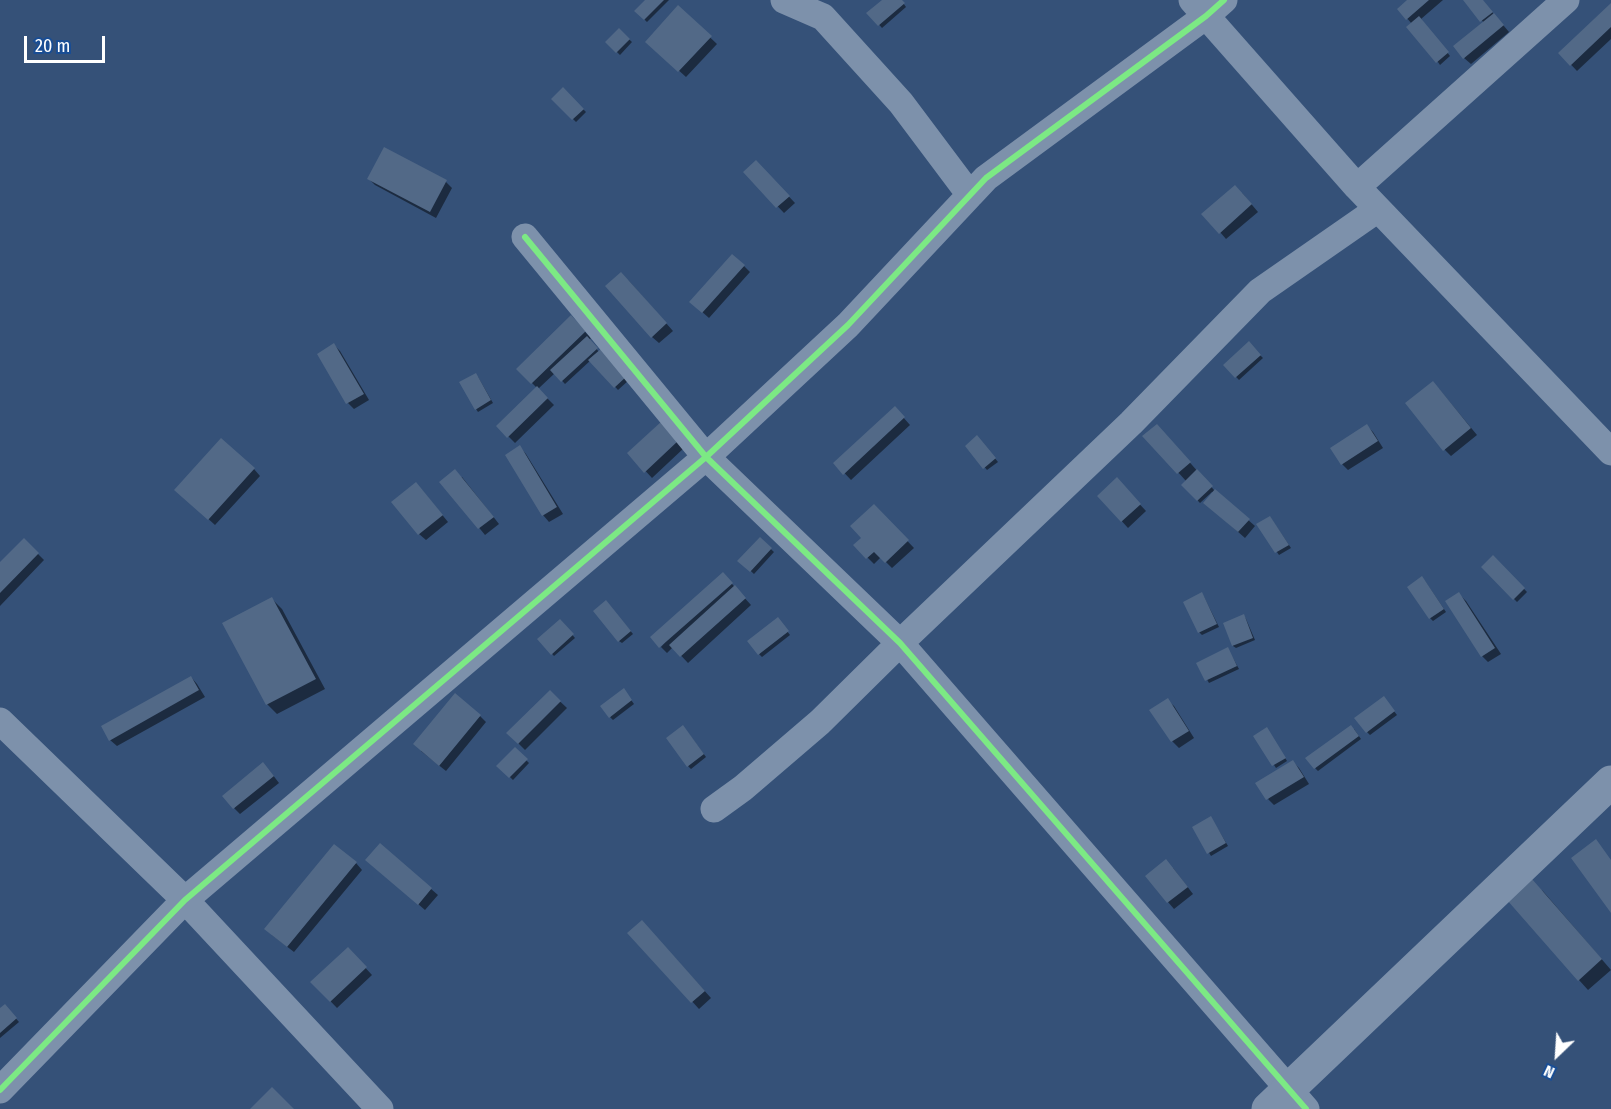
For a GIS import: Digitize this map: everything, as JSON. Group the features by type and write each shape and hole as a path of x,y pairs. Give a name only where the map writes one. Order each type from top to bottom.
{"street":[{"path":"784,0 823,17 901,103 970,195"},
{"path":"1357,188 1566,0"},
{"path":"0,1090 185,900 706,457 848,325 986,178 1208,5 1357,188 1611,452"},
{"path":"714,809 743,788 820,722 1131,423 1260,291 1378,209"},
{"path":"525,237 706,457 900,643 1287,1102 1611,782"},
{"path":"0,721 185,900 380,1109"}],"building":[{"path":"645,0 664,0 644,20 634,11"},
{"path":"882,0 902,0 905,3 878,26 866,13"},
{"path":"1407,0 1429,0 1406,20 1397,9"},
{"path":"1463,0 1483,0 1493,12 1480,22"},
{"path":"1611,3 1611,27 1570,66 1558,53"},
{"path":"678,5 712,36 678,72 645,42"},
{"path":"1494,13 1504,25 1463,59 1453,46"},
{"path":"1419,16 1449,52 1436,63 1406,27"},
{"path":"619,28 630,39 616,53 605,42"},
{"path":"563,87 584,109 572,120 551,99"},
{"path":"384,147 447,180 430,212 367,179"},
{"path":"756,160 790,196 776,208 743,172"},
{"path":"1235,185 1252,204 1219,234 1201,214"},
{"path":"732,254 745,265 702,313 689,302"},
{"path":"621,272 667,323 651,338 605,286"},
{"path":"571,315 586,331 531,384 516,369"},
{"path":"587,336 598,348 561,382 550,370"},
{"path":"1249,341 1261,355 1235,378 1223,365"},
{"path":"334,343 364,394 346,404 317,354"},
{"path":"602,348 627,376 614,388 588,360"},
{"path":"476,373 491,400 475,410 459,382"},
{"path":"1433,381 1471,428 1443,451 1405,403"},
{"path":"537,386 548,398 507,438 496,426"},
{"path":"895,406 905,417 843,475 833,463"},
{"path":"662,421 679,440 644,473 627,453"},
{"path":"1157,424 1191,462 1177,474 1142,436"},
{"path":"1367,424 1378,441 1341,465 1330,448"},
{"path":"977,435 996,458 983,469 965,446"},
{"path":"221,438 255,468 208,520 174,490"},
{"path":"520,445 557,507 542,516 505,455"},
{"path":"455,469 494,517 478,529 439,482"},
{"path":"1197,469 1213,486 1197,501 1181,485"},
{"path":"1117,477 1141,504 1121,522 1097,496"},
{"path":"416,482 443,515 418,535 391,502"},
{"path":"1215,489 1250,519 1238,532 1203,503"},
{"path":"874,504 909,540 885,563 874,552 866,559 853,545 861,538 850,526"},
{"path":"1270,516 1289,545 1275,553 1256,524"},
{"path":"760,537 772,548 750,572 737,561"},
{"path":"24,538 39,553 0,593 0,562"},
{"path":"1493,555 1525,588 1513,600 1481,567"},
{"path":"723,572 733,583 659,648 650,637"},
{"path":"1422,576 1444,609 1429,619 1407,587"},
{"path":"735,585 746,598 680,657 669,645"},
{"path":"1202,592 1217,624 1198,633 1183,602"},
{"path":"1459,592 1495,648 1481,657 1445,601"},
{"path":"272,597 316,679 266,705 222,623"},
{"path":"606,600 631,631 618,642 593,611"},
{"path":"1244,614 1253,638 1232,646 1223,623"},
{"path":"778,617 789,631 758,655 747,641"},
{"path":"560,619 574,634 551,655 537,639"},
{"path":"1228,647 1237,666 1205,681 1196,663"},
{"path":"191,676 199,690 109,741 101,726"},
{"path":"624,688 632,700 609,718 600,706"},
{"path":"550,690 561,701 518,744 506,733"},
{"path":"455,693 481,715 439,766 413,744"},
{"path":"1384,696 1395,711 1366,733 1354,718"},
{"path":"1168,698 1189,731 1171,742 1149,710"},
{"path":"683,725 704,754 687,767 666,738"},
{"path":"1351,725 1359,736 1314,769 1305,758"},
{"path":"1267,727 1286,758 1272,766 1253,736"},
{"path":"515,747 528,759 509,778 496,766"},
{"path":"1293,760 1304,777 1266,800 1255,783"},
{"path":"263,762 274,776 233,809 222,796"},
{"path":"1211,816 1226,843 1207,854 1192,827"},
{"path":"1596,839 1611,860 1611,913 1571,858"},
{"path":"380,843 432,888 418,905 365,860"},
{"path":"334,844 357,862 287,947 264,929"},
{"path":"1166,859 1188,887 1167,903 1145,876"},
{"path":"1532,879 1602,959 1578,981 1507,900"},
{"path":"642,920 705,991 691,1003 627,933"},
{"path":"348,947 367,967 330,1002 310,982"},
{"path":"5,1004 17,1018 0,1033 0,1008"},
{"path":"272,1087 294,1109 250,1109"}],"cycle path":[{"path":"0,1090 185,900 706,457 848,325 986,178 1206,16 1224,0"},
{"path":"525,237 706,457 900,643 1306,1109"}]}
